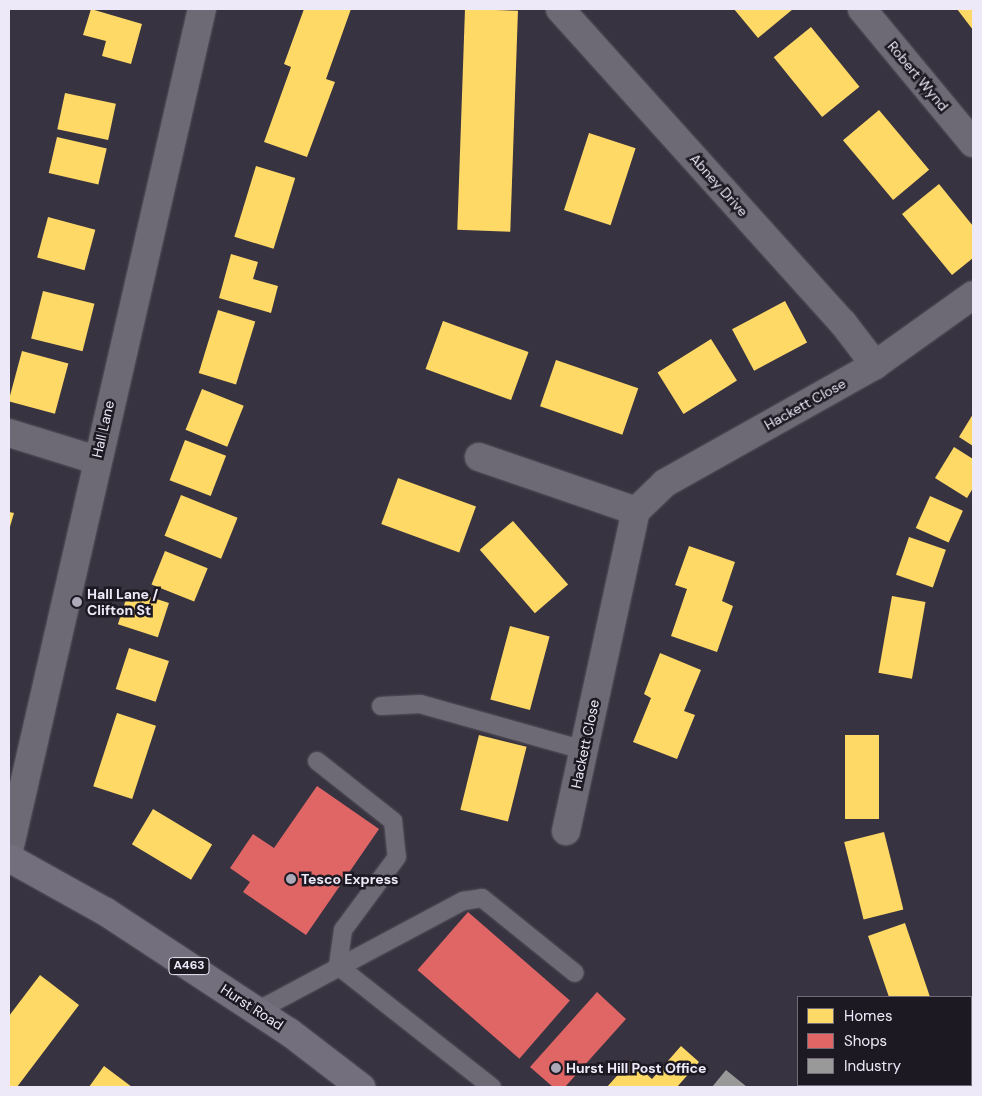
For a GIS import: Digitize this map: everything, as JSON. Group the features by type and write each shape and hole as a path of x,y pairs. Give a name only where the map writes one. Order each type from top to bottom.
{"main road":[{"name":"Hurst Road","path":"9,858 106,912 257,1011 360,1087"}],"street":[{"name":"Hall Lane","path":"9,850 96,460 202,9"},
{"name":"Abney Drive","path":"560,9 843,322 875,365"},
{"name":"Robert Wynd","path":"862,9 973,143"},
{"name":"Hackett Close","path":"566,831 636,511 665,483 875,365 973,295"},
{"path":"9,433 96,460"},
{"path":"479,457 636,511"}],"lane":[{"path":"381,706 420,704 584,750"},
{"path":"317,761 393,821 398,856 343,930 338,966"},
{"path":"257,1011 463,900 482,898 575,973"},
{"path":"338,966 492,1087"}],"building: Homes":[{"path":"91,9 142,24 131,64 102,56 106,41 83,35"},
{"path":"304,9 351,9 326,79 335,82 307,157 264,142 291,67 284,64"},
{"path":"465,9 518,11 510,232 457,230"},
{"path":"734,9 793,9 758,38"},
{"path":"957,9 973,9 973,30"},
{"path":"811,27 859,87 822,117 774,57"},
{"path":"65,93 116,104 108,140 57,129"},
{"path":"879,110 929,170 893,200 843,140"},
{"path":"589,133 636,148 611,225 564,210"},
{"path":"57,137 107,148 98,185 49,173"},
{"path":"256,166 295,178 274,249 234,237"},
{"path":"939,184 973,226 973,258 952,275 902,214"},
{"path":"48,217 95,230 84,270 37,258"},
{"path":"231,254 258,262 253,279 278,286 271,313 219,298"},
{"path":"43,291 94,304 83,351 31,339"},
{"path":"785,301 807,342 754,371 732,329"},
{"path":"218,310 255,321 236,385 199,373"},
{"path":"443,321 529,352 511,400 426,369"},
{"path":"711,339 737,381 684,414 658,372"},
{"path":"22,351 68,363 55,414 9,401"},
{"path":"556,360 638,388 622,435 540,406"},
{"path":"202,389 244,406 227,447 186,430"},
{"path":"973,414 973,446 959,437"},
{"path":"185,440 226,456 211,496 170,480"},
{"path":"954,447 973,459 973,488 967,498 935,478"},
{"path":"398,478 476,506 459,552 381,524"},
{"path":"181,495 238,518 221,559 165,536"},
{"path":"930,496 963,511 949,543 916,528"},
{"path":"9,512 14,513 9,530"},
{"path":"513,521 568,584 535,613 480,550"},
{"path":"909,537 946,550 933,588 896,575"},
{"path":"689,546 735,562 722,601 733,606 717,652 671,636 687,589 675,585"},
{"path":"165,551 208,568 194,602 152,584"},
{"path":"129,590 169,603 158,637 118,624"},
{"path":"892,596 925,602 912,679 878,673"},
{"path":"510,626 550,637 530,710 490,699"},
{"path":"129,648 169,661 156,702 116,689"},
{"path":"660,653 701,670 684,711 695,715 677,759 633,742 651,698 644,694"},
{"path":"117,713 156,726 132,799 93,786"},
{"path":"479,735 527,747 508,822 460,810"},
{"path":"845,735 879,735 879,819 845,819"},
{"path":"153,809 212,845 191,880 132,844"},
{"path":"884,832 903,910 864,920 844,842"},
{"path":"905,923 930,996 889,996 868,936"},
{"path":"40,975 79,1005 17,1087 9,1087 9,1016"},
{"path":"681,1046 699,1062 677,1087 607,1087 631,1060 652,1079"},
{"path":"104,1066 132,1087 89,1087"}],"building: Shops":[{"path":"317,786 379,829 306,935 243,892 250,882 230,868 253,834 274,848"},
{"path":"468,912 570,1001 519,1059 417,970"},
{"path":"597,992 626,1019 565,1087 553,1087 530,1067"}],"building: Industry":[{"path":"726,1070 747,1087 712,1087"},
{"path":"810,1086 841,1086 841,1087"}],"place":[{"name":"Hall Lane / Clifton St","path":"77,602"},
{"name":"Tesco Express","path":"291,879"},
{"name":"Hurst Hill Post Office","path":"556,1068"}]}
